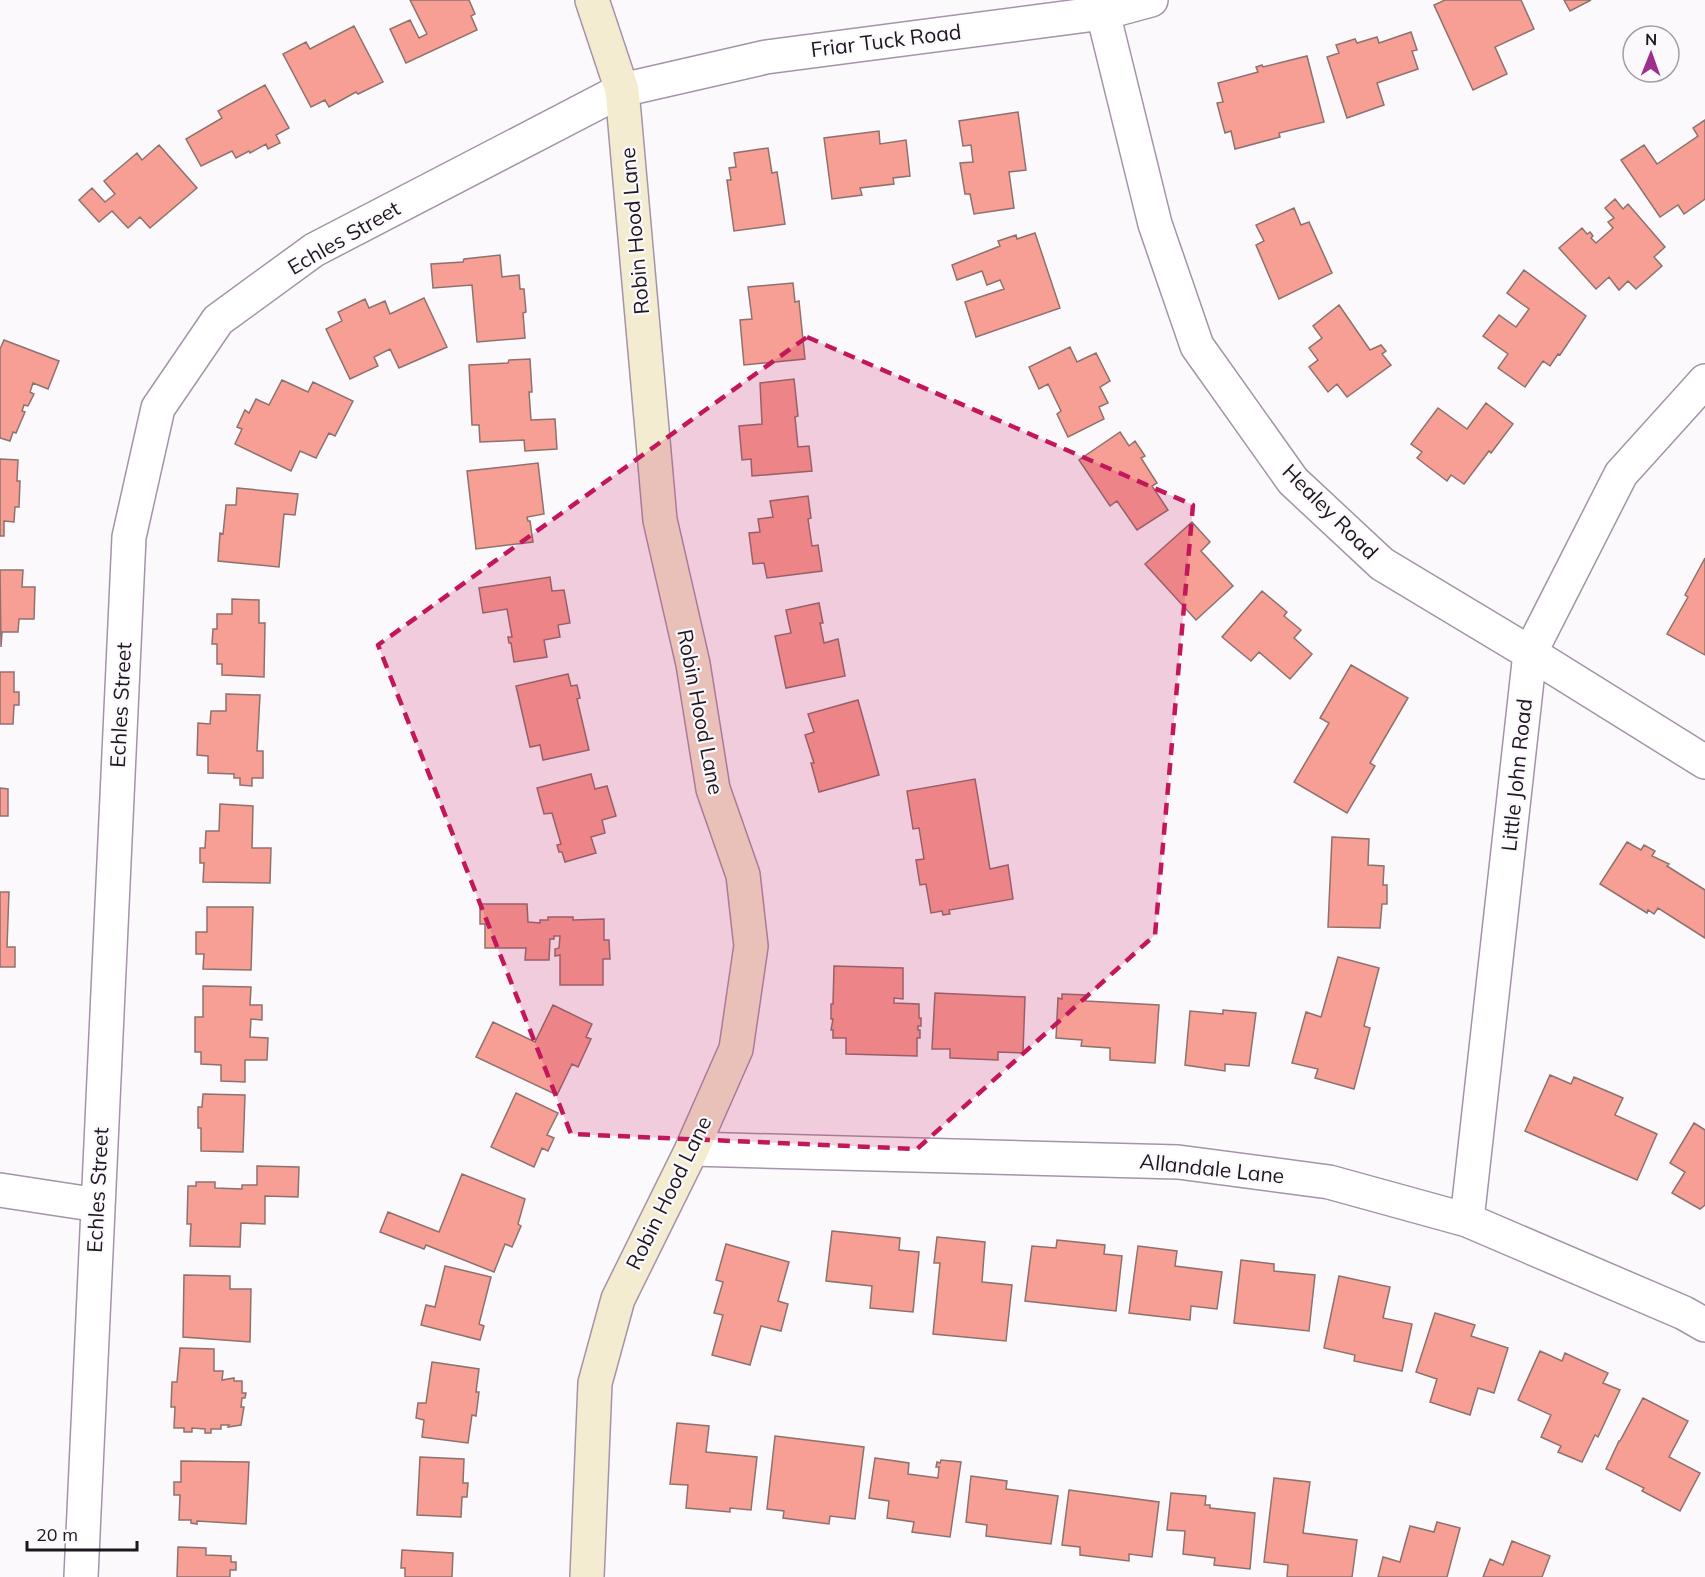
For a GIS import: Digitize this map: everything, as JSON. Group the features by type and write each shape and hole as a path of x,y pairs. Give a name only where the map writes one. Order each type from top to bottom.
{"street":[{"name":"Robin Hood Lane","path":"587,1577 595,1383 618,1299 692,1149 736,1049 751,946 743,875 713,789 693,664 660,520 622,90 592,0"},
{"name":"Friar Tuck Road","path":"622,90 766,57 1103,13 1150,0"},
{"name":"Healey Road","path":"1103,13 1155,224 1197,346 1293,482 1382,564 1705,762"},
{"name":"Echles Street","path":"81,1577 129,537 158,408 218,320 314,250 622,90"},
{"name":"Little John Road","path":"1467,1220 1530,653 1621,474 1705,381"},
{"name":"Allandale Lane","path":"692,1149 1178,1162 1329,1182 1467,1220 1684,1313 1705,1325"},
{"path":"0,1190 98,1205"}],"highlighted area":[{"path":"807,337 1193,505 1155,935 917,1149 571,1134 378,645"}],"building":[{"path":"410,0 469,0 475,14 471,16 477,30 406,63 390,29 410,20 419,38 427,34"},
{"path":"1445,0 1521,0 1534,29 1495,47 1507,74 1473,90 1434,5"},
{"path":"1564,0 1591,0 1570,11"},
{"path":"354,26 383,82 358,94 356,92 329,107 325,100 311,107 283,54 306,42 310,49"},
{"path":"1411,32 1417,50 1412,51 1418,69 1377,83 1384,105 1347,118 1327,57 1339,53 1336,45 1355,39 1357,43 1377,37 1379,43"},
{"path":"1307,56 1324,122 1279,133 1280,137 1235,149 1231,131 1225,133 1217,103 1223,102 1218,83 1258,72 1256,67 1262,65 1263,67"},
{"path":"265,85 289,128 276,135 280,143 268,149 266,144 236,158 232,151 201,166 186,139 222,118 218,111"},
{"path":"1018,112 1026,170 1009,172 1014,208 974,214 970,194 965,194 960,163 973,162 971,145 963,146 959,121"},
{"path":"1705,120 1705,199 1684,214 1678,205 1660,217 1621,160 1644,145 1657,164 1698,136 1693,128"},
{"path":"879,131 880,144 906,140 910,176 893,178 894,184 860,188 862,195 832,199 824,138"},
{"path":"159,145 197,188 150,228 140,217 128,228 112,211 99,222 79,200 92,188 105,202 115,194 104,181 137,153 142,160"},
{"path":"768,148 772,173 777,172 785,224 734,231 727,180 731,180 729,168 736,167 734,153"},
{"path":"1615,199 1623,209 1628,204 1665,247 1654,257 1662,266 1636,289 1628,281 1619,290 1609,277 1596,289 1559,248 1582,228 1587,234 1590,232 1593,236 1591,238 1596,243 1613,228 1608,222 1614,218 1605,208"},
{"path":"1294,208 1301,225 1309,222 1332,273 1279,299 1256,245 1264,241 1256,225"},
{"path":"1035,233 1060,308 976,337 965,302 1004,289 1000,280 987,285 982,271 957,280 952,265 1000,246 998,241 1016,235 1017,239"},
{"path":"500,255 502,277 519,275 520,289 524,289 525,338 477,342 472,285 433,288 431,264 463,262 464,259"},
{"path":"1524,270 1586,316 1560,355 1558,354 1550,366 1543,361 1525,387 1498,368 1508,354 1483,336 1499,315 1516,327 1529,309 1507,293"},
{"path":"793,283 795,302 799,301 805,359 744,365 740,320 752,319 748,287"},
{"path":"424,298 447,347 399,368 390,349 374,357 378,366 350,379 326,329 342,321 338,312 365,299 369,308 385,301 390,314"},
{"path":"1339,305 1370,350 1381,345 1386,351 1382,354 1391,365 1347,397 1337,384 1328,392 1309,367 1318,360 1309,348 1322,338 1313,326"},
{"path":"4,340 59,361 48,389 33,383 30,392 34,394 28,406 24,405 22,411 25,412 10,441 0,438 0,349"},
{"path":"1070,347 1077,362 1096,353 1110,381 1100,387 1108,403 1099,407 1104,419 1068,437 1057,414 1061,411 1048,384 1039,389 1029,367"},
{"path":"530,359 531,420 555,419 557,449 525,451 524,440 480,442 479,425 472,425 469,365 508,363 509,360"},
{"path":"794,379 798,416 795,417 798,447 809,446 812,471 752,476 751,459 742,460 739,426 762,424 760,383"},
{"path":"282,380 308,392 313,382 353,401 335,436 329,433 316,458 300,451 291,471 235,444 242,429 237,427 245,410 249,413 256,399 269,405"},
{"path":"1486,403 1513,424 1464,484 1451,475 1447,481 1417,458 1422,452 1411,444 1438,408 1467,429"},
{"path":"1120,432 1129,446 1135,441 1145,456 1141,458 1157,483 1152,486 1168,510 1137,530 1117,501 1110,506 1079,460"},
{"path":"0,459 18,460 17,481 20,481 19,507 15,507 14,522 4,521 4,536 0,536"},
{"path":"538,463 544,514 527,517 530,521 533,542 476,549 467,471"},
{"path":"237,488 298,494 295,515 284,514 279,567 218,561 220,533 223,534 226,505 236,505"},
{"path":"808,496 811,518 808,519 812,546 818,545 822,571 767,578 764,563 753,564 749,533 760,532 758,519 773,517 770,501"},
{"path":"1192,522 1210,542 1201,551 1233,586 1196,620 1145,564"},
{"path":"1705,558 1705,655 1667,634 1688,597 1685,595"},
{"path":"0,570 23,570 22,587 35,587 34,619 19,619 18,632 2,632 1,647"},
{"path":"550,577 552,591 564,590 570,623 558,625 560,637 544,640 547,657 514,662 508,637 512,637 507,609 483,613 479,588"},
{"path":"1262,591 1287,612 1284,616 1301,630 1294,638 1312,654 1290,679 1259,652 1251,661 1222,637"},
{"path":"232,599 259,600 259,623 265,623 264,677 222,675 222,664 217,664 217,644 212,644 213,629 217,629 217,614 232,614"},
{"path":"819,603 824,643 838,639 845,676 786,688 775,636 791,633 786,610"},
{"path":"1351,665 1408,698 1370,763 1375,766 1347,813 1294,782 1329,723 1320,718"},
{"path":"0,672 14,672 14,692 19,692 19,705 14,705 13,724 0,724"},
{"path":"568,674 571,686 577,685 580,698 577,699 589,750 543,760 540,745 530,747 516,686"},
{"path":"226,694 260,695 257,751 263,751 263,778 252,778 252,786 240,785 240,778 234,778 234,774 208,773 208,756 197,755 198,723 210,724 211,711 226,711"},
{"path":"858,700 879,775 819,792 811,763 814,763 805,735 814,732 808,714"},
{"path":"591,774 595,789 607,786 616,816 602,820 605,833 591,837 596,853 565,862 557,845 561,844 552,813 544,814 537,788"},
{"path":"975,779 990,869 1008,865 1013,899 949,910 950,914 943,915 942,911 931,913 926,884 920,885 916,860 924,859 919,828 913,829 907,791"},
{"path":"0,788 8,789 8,816 0,816"},
{"path":"220,804 253,806 252,848 271,848 270,883 203,882 204,863 200,863 200,848 205,848 206,831 219,831"},
{"path":"1332,837 1369,839 1368,865 1384,866 1383,885 1387,885 1387,904 1382,904 1380,928 1328,927"},
{"path":"1627,842 1641,850 1644,845 1655,851 1652,856 1669,864 1667,866 1705,890 1705,938 1658,908 1654,914 1648,910 1647,913 1600,884"},
{"path":"0,892 9,892 7,947 15,947 15,967 0,967"},
{"path":"480,904 527,904 528,922 540,923 540,920 548,920 548,917 573,917 573,920 604,919 604,940 609,940 610,959 603,959 603,985 560,985 560,955 555,956 555,949 559,948 560,936 550,939 549,960 525,960 526,948 485,948 485,924 480,924"},
{"path":"207,907 253,907 251,970 203,969 204,954 196,954 196,932 207,932"},
{"path":"1338,957 1379,968 1364,1026 1370,1028 1354,1089 1315,1078 1318,1069 1292,1063 1306,1012 1321,1017"},
{"path":"834,966 903,968 903,999 894,998 894,1003 919,1004 921,1026 918,1026 920,1038 917,1038 917,1056 846,1054 846,1038 833,1038 833,1030 831,1030"},
{"path":"203,986 251,987 250,1005 262,1005 262,1020 251,1019 250,1037 268,1038 267,1060 245,1060 245,1082 221,1081 221,1065 201,1064 201,1052 195,1052 195,1017 203,1017"},
{"path":"935,993 1025,997 1023,1053 998,1052 998,1060 950,1058 950,1049 932,1049"},
{"path":"1062,994 1086,995 1086,1001 1159,1005 1155,1063 1110,1060 1110,1048 1081,1046 1082,1040 1056,1038 1058,998 1062,999"},
{"path":"553,1005 592,1024 586,1037 591,1039 578,1067 572,1064 557,1095 476,1057 493,1022 535,1042"},
{"path":"1223,1010 1256,1013 1249,1066 1225,1064 1225,1071 1185,1065 1190,1011 1223,1014"},
{"path":"1550,1075 1571,1084 1574,1077 1623,1098 1615,1115 1657,1134 1637,1180 1525,1131"},
{"path":"516,1093 558,1113 547,1135 554,1138 548,1151 542,1148 534,1167 491,1147"},
{"path":"203,1094 245,1095 243,1152 201,1151 198,1107 202,1107"},
{"path":"1694,1123 1705,1130 1705,1205 1700,1209 1672,1193 1685,1172 1670,1163"},
{"path":"257,1166 299,1167 298,1197 265,1196 265,1224 241,1223 240,1247 190,1246 191,1224 187,1224 188,1186 196,1186 196,1182 215,1182 215,1188 242,1189 242,1185 257,1185"},
{"path":"462,1174 525,1199 518,1224 521,1226 512,1247 505,1244 494,1272 426,1245 424,1249 380,1232 388,1212 439,1232"},
{"path":"832,1231 900,1238 899,1250 919,1252 913,1312 870,1308 872,1286 826,1281"},
{"path":"937,1237 985,1242 982,1282 1012,1285 1006,1341 933,1334 940,1263 934,1263"},
{"path":"1057,1240 1105,1245 1104,1254 1122,1256 1116,1311 1025,1301 1032,1246 1056,1248"},
{"path":"726,1244 789,1262 778,1301 788,1304 781,1331 761,1326 750,1365 712,1355 723,1315 714,1313 723,1282 716,1280"},
{"path":"1138,1246 1177,1251 1175,1266 1222,1272 1217,1309 1191,1306 1190,1320 1129,1313"},
{"path":"1241,1260 1274,1264 1274,1271 1315,1275 1309,1331 1234,1323"},
{"path":"445,1266 491,1277 479,1324 484,1326 480,1340 421,1325 426,1305 435,1307"},
{"path":"184,1275 230,1276 230,1289 251,1289 250,1342 183,1337"},
{"path":"1339,1276 1390,1287 1383,1318 1412,1324 1402,1371 1354,1361 1355,1355 1324,1348"},
{"path":"1435,1313 1475,1325 1471,1336 1508,1348 1494,1393 1478,1388 1470,1415 1430,1402 1437,1379 1416,1372"},
{"path":"180,1348 214,1349 214,1371 223,1371 222,1380 234,1378 234,1381 242,1381 242,1393 246,1393 245,1398 242,1398 241,1407 244,1407 241,1425 228,1427 229,1425 221,1425 221,1429 211,1429 211,1433 205,1433 205,1429 192,1428 192,1432 184,1432 184,1428 174,1428 175,1407 171,1407 172,1382 177,1382"},
{"path":"1540,1351 1562,1361 1565,1353 1608,1373 1603,1383 1620,1390 1598,1437 1595,1435 1582,1462 1558,1452 1561,1446 1541,1437 1551,1415 1518,1400"},
{"path":"432,1362 479,1369 476,1416 472,1415 468,1443 422,1437 424,1420 416,1418 418,1403 426,1403"},
{"path":"1643,1398 1688,1421 1669,1457 1700,1473 1680,1511 1642,1491 1644,1488 1606,1469"},
{"path":"677,1423 709,1426 706,1452 757,1457 751,1510 730,1508 730,1512 686,1508 688,1485 670,1484"},
{"path":"775,1436 864,1447 855,1519 830,1516 829,1524 783,1518 784,1511 767,1509"},
{"path":"420,1457 464,1459 463,1483 468,1483 467,1497 462,1497 461,1517 417,1515"},
{"path":"875,1458 909,1463 908,1474 938,1478 937,1462 940,1463 941,1460 961,1462 950,1537 912,1532 914,1522 887,1518 889,1501 869,1498"},
{"path":"181,1461 249,1462 246,1524 197,1521 197,1524 191,1523 191,1520 179,1520 180,1495 174,1495 174,1482 181,1482"},
{"path":"971,1476 1007,1481 1006,1489 1058,1496 1051,1544 986,1536 987,1525 966,1522"},
{"path":"1274,1478 1310,1482 1303,1533 1357,1540 1352,1577 1287,1577 1288,1565 1264,1562"},
{"path":"1069,1490 1159,1502 1152,1557 1129,1554 1129,1561 1080,1555 1080,1547 1062,1545"},
{"path":"1171,1493 1206,1496 1205,1505 1210,1505 1210,1508 1255,1513 1250,1569 1214,1565 1215,1558 1183,1554 1185,1531 1167,1530"},
{"path":"1437,1522 1460,1528 1447,1577 1378,1577 1383,1557 1400,1562 1410,1526 1434,1532"},
{"path":"1512,1541 1550,1556 1542,1577 1483,1577 1490,1559 1503,1565"},
{"path":"178,1547 206,1548 206,1555 231,1556 231,1562 236,1562 236,1570 230,1570 230,1577 177,1577"},
{"path":"402,1550 453,1553 452,1577 405,1577 405,1568 401,1568"}]}
